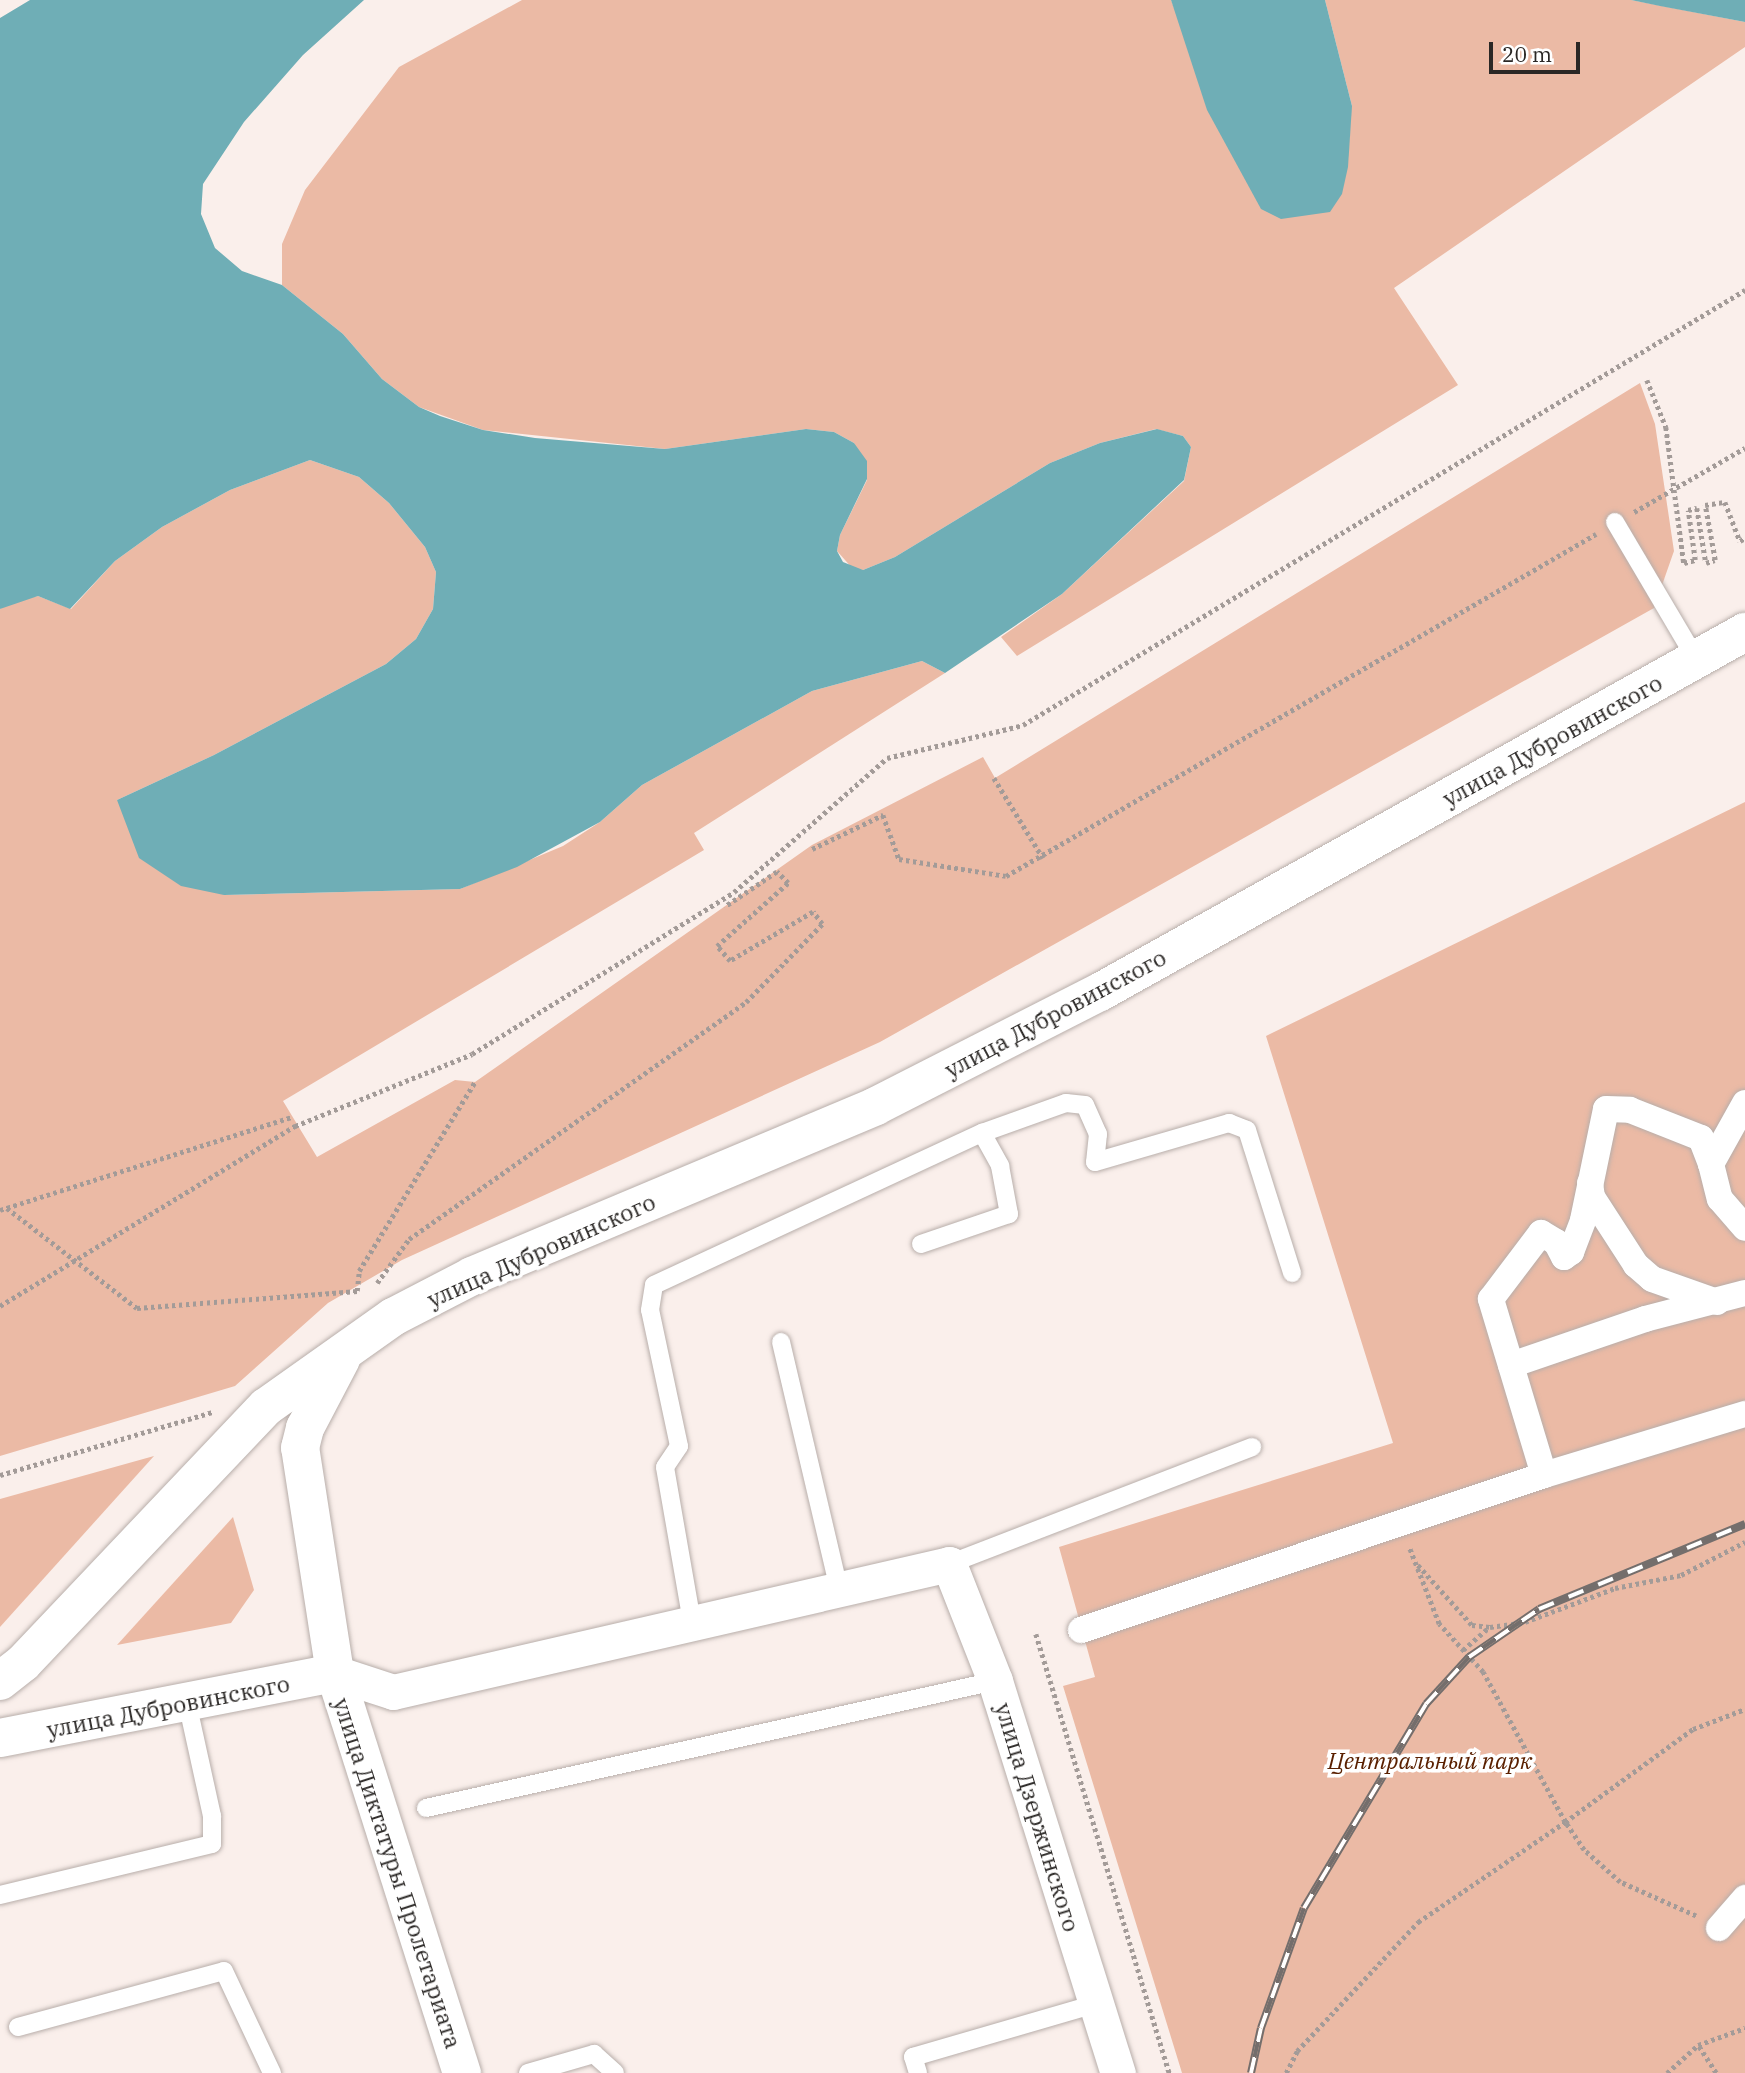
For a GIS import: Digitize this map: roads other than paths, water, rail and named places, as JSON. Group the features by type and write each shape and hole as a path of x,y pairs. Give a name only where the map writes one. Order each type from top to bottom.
{"main road":[{"name":"улица Дубровинского","path":"0,1681 23,1663 266,1407 393,1317 472,1276 876,1106 1100,992 1745,632"},
{"name":"улица Дубровинского","path":"0,1738 335,1673 300,1448 305,1428 345,1351"},
{"name":"улица Диктатуры Пролетариата","path":"335,1673 462,2073"}],"street":[{"path":"1711,1164 1745,1103"},
{"path":"1544,1475 1492,1299 1541,1233 1556,1242 1563,1257 1571,1252 1606,1109 1630,1110 1701,1139 1711,1164 1745,1228"},
{"path":"1590,1183 1592,1197 1619,1245 1652,1279 1719,1302"},
{"path":"1511,1365 1645,1319 1719,1302 1745,1293"},
{"path":"1081,1630 1544,1475 1745,1414"},
{"name":"улица Дубровинского","path":"335,1673 393,1692 948,1563"},
{"name":"улица Дзержинского","path":"948,1563 995,1681 1118,2073"},
{"path":"1718,1928 1745,1898"}],"lane":[{"path":"1615,522 1696,659"},
{"path":"692,1622 665,1467 679,1446 650,1310 654,1285 982,1133 1066,1103 1085,1105 1098,1134 1095,1162 1229,1123 1247,1130 1292,1273"},
{"path":"921,1244 1009,1214 1000,1166 982,1133"},
{"path":"781,1342 839,1589"},
{"path":"948,1563 1252,1447"},
{"path":"426,1808 995,1681"},
{"path":"0,1895 212,1844 212,1816 187,1702"},
{"path":"18,2027 223,1971 271,2073"},
{"path":"918,2073 913,2057 1096,2004"},
{"path":"528,2073 594,2054 613,2066 615,2073"}],"water":[{"path":"30,0 364,0 303,55 244,122 203,184 201,214 215,248 242,271 282,285 343,334 382,379 419,407 440,416 483,430 535,438 665,449 806,429 834,432 854,443 867,461 867,479 840,535 837,551 843,562 863,570 895,557 1050,463 1100,443 1157,429 1183,436 1191,447 1184,480 1062,594 945,673 922,661 812,691 642,785 600,822 517,867 460,889 224,895 181,886 139,858 117,800 214,755 386,664 416,639 433,609 436,572 425,547 389,503 359,477 310,460 230,490 162,527 115,561 70,609 38,596 0,609 0,18"},
{"path":"1171,0 1325,0 1352,106 1348,167 1342,194 1330,212 1281,219 1261,209 1207,110"},
{"path":"1631,0 1745,0 1745,22 1660,6"}],"railway":[{"path":"1251,2073 1261,2028 1304,1908 1426,1704 1469,1657 1539,1609 1745,1524"}],"park label":[{"name":"Центральный парк","path":"1430,1760"}]}
